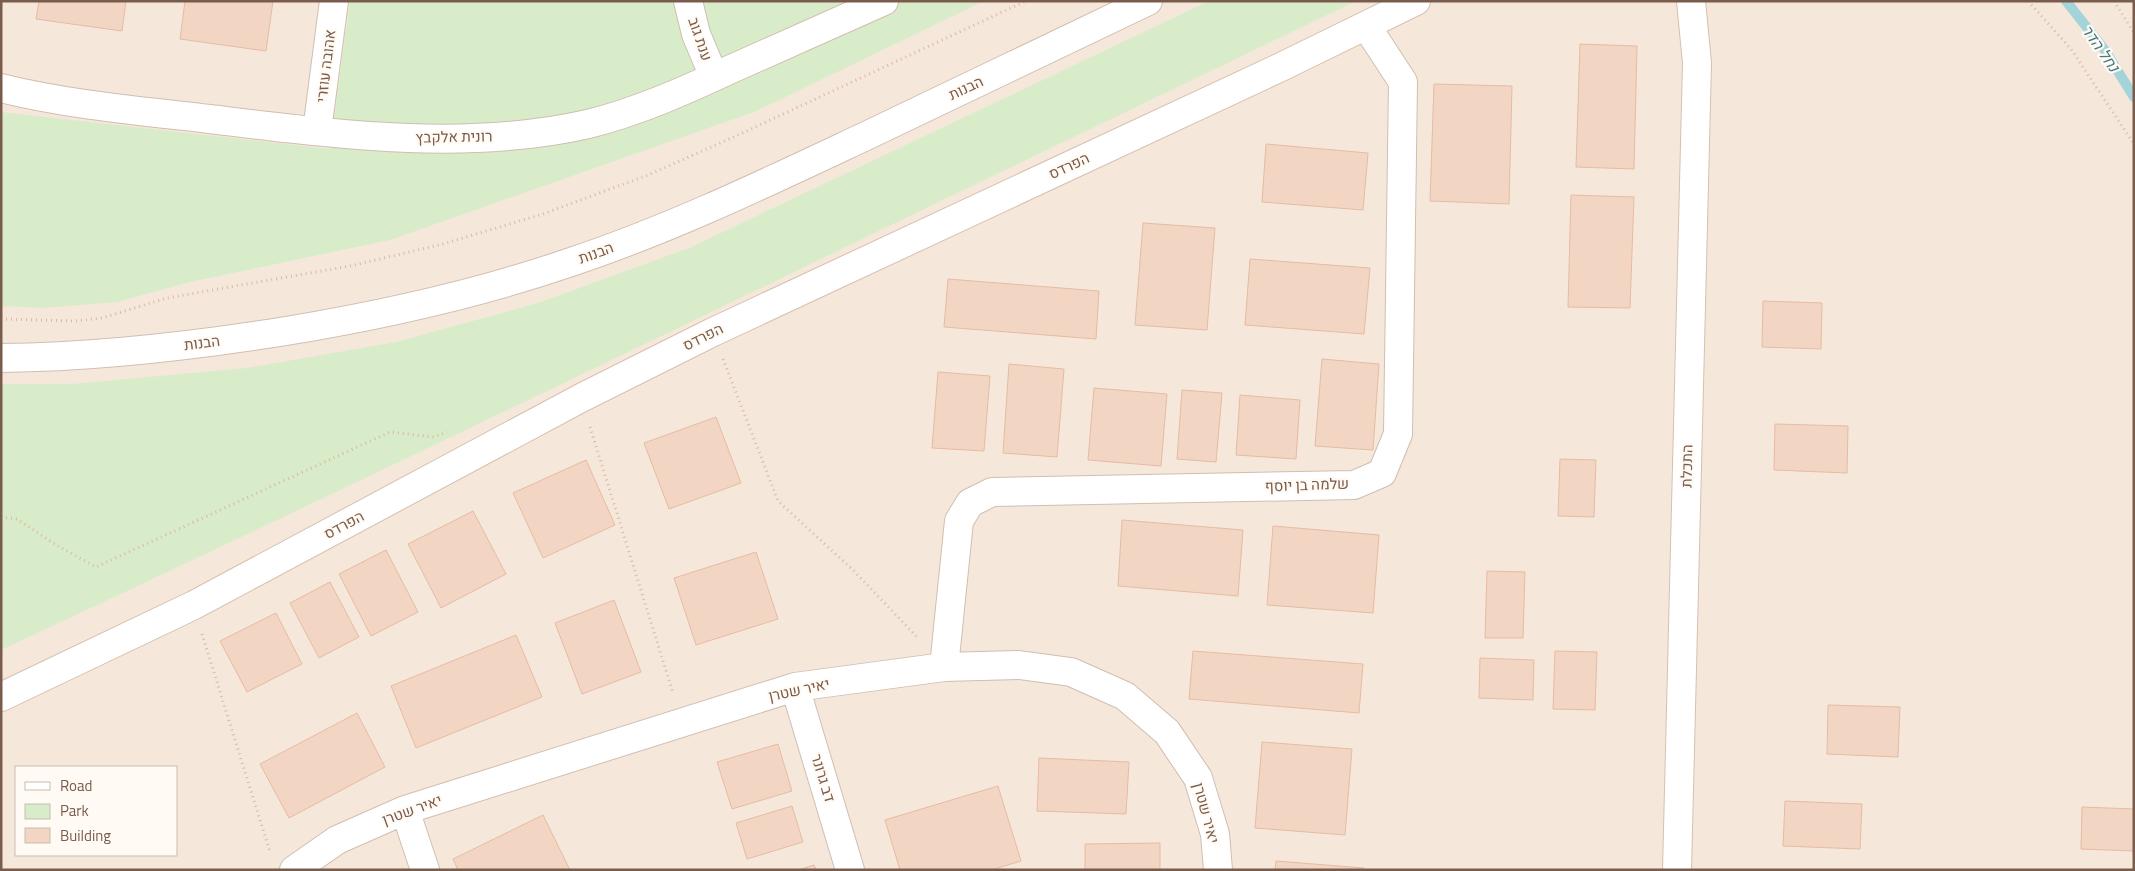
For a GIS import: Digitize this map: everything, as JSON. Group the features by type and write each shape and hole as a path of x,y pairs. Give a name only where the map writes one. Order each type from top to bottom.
{"street":[{"name":"אהובה עוזרי","path":"317,131 334,1"},
{"name":"ענת גוב","path":"688,1 696,34 714,77"},
{"name":"רונית אלקבץ","path":"1,88 90,105 317,131 406,138 474,138 529,134 589,124 639,108 714,77 884,1"},
{"name":"הבנות","path":"1,358 121,352 230,340 344,321 454,297 570,263 662,228 741,194 1148,1"},
{"name":"הפרדס","path":"1,698 194,605 581,398 713,332 1367,27 1416,1"},
{"name":"התכלת","path":"1677,870 1696,63 1691,1"},
{"name":"התכלת","path":"1696,63 1710,1"},
{"name":"שלמה בן יוסף","path":"944,667 959,521 970,503 992,492 1354,485 1382,473 1398,434 1403,82 1367,27"},
{"name":"יאיר שטרן","path":"283,865 405,810 795,687 944,667 1019,665 1071,672 1125,696 1167,732 1198,778 1215,834 1218,870"},
{"name":"דב גרונר","path":"795,687 850,870"},
{"path":"405,810 425,870"}],"path":[{"path":"1,319 74,321 102,318 167,298 368,262 443,244 543,214 648,175 1026,1"},
{"path":"2028,1 2071,49 2134,144"},
{"path":"2114,1 2134,33"},
{"path":"713,332 778,501 853,570 944,667"},
{"path":"581,398 682,723"},
{"path":"194,605 283,865"}],"shaded area":[{"path":"1,1 2134,1 2134,870 1,870"}],"green space":[{"path":"350,1 984,1 754,112 390,240 190,282 117,302 44,308 1,306 1,112 330,149"},
{"path":"1209,1 1356,1 510,409 1,650 1,384 72,384 247,368 396,342 538,303 689,248"}],"building":[{"path":"39,1 126,1 122,31 36,19"},
{"path":"185,1 273,1 266,51 180,39"},
{"path":"1580,44 1637,46 1634,169 1576,167"},
{"path":"1434,84 1512,86 1509,204 1430,201"},
{"path":"1266,144 1368,153 1363,210 1262,202"},
{"path":"1571,195 1634,197 1630,308 1568,307"},
{"path":"1143,223 1215,228 1207,330 1135,325"},
{"path":"1250,259 1370,268 1364,334 1245,325"},
{"path":"948,279 1099,291 1096,339 944,327"},
{"path":"1763,301 1822,303 1821,349 1762,347"},
{"path":"1322,359 1379,364 1373,450 1315,446"},
{"path":"1009,364 1064,369 1057,457 1003,453"},
{"path":"938,372 990,376 984,451 932,448"},
{"path":"1094,388 1167,394 1161,466 1088,460"},
{"path":"1182,390 1222,393 1216,462 1177,459"},
{"path":"1240,395 1300,400 1296,459 1236,455"},
{"path":"716,417 741,483 669,509 644,443"},
{"path":"1775,424 1848,426 1847,473 1774,470"},
{"path":"1560,459 1596,460 1594,517 1558,516"},
{"path":"586,460 615,525 543,558 513,493"},
{"path":"473,511 506,574 441,608 408,544"},
{"path":"1122,520 1243,530 1238,596 1118,586"},
{"path":"1273,526 1379,535 1373,613 1267,605"},
{"path":"386,550 418,612 371,636 339,574"},
{"path":"756,552 778,619 696,645 674,578"},
{"path":"1487,571 1525,572 1523,638 1485,638"},
{"path":"330,582 359,637 319,658 290,603"},
{"path":"614,600 641,672 582,694 555,623"},
{"path":"276,613 302,664 247,692 220,641"},
{"path":"516,635 542,697 416,748 391,686"},
{"path":"1193,651 1363,664 1359,713 1189,699"},
{"path":"1555,651 1597,652 1595,710 1553,709"},
{"path":"1480,658 1534,660 1533,700 1479,698"},
{"path":"1828,705 1900,707 1898,757 1827,754"},
{"path":"357,713 385,767 289,818 260,764"},
{"path":"1262,742 1352,749 1345,835 1255,828"},
{"path":"778,744 792,791 732,809 717,762"},
{"path":"1039,758 1129,762 1126,814 1037,811"},
{"path":"998,786 1021,861 991,870 900,870 885,820"},
{"path":"1785,801 1862,804 1860,849 1783,846"},
{"path":"792,806 803,842 747,859 736,823"},
{"path":"2082,807 2134,809 2134,851 2081,849"},
{"path":"543,815 570,870 458,870 453,859"},
{"path":"1160,843 1160,870 1085,870 1085,844"},
{"path":"1276,861 1364,868 1364,870 1275,870"},
{"path":"814,865 816,870 798,870"}],"waterway":[{"name":"נחל הדר","path":"2066,1 2104,49 2134,97"}]}
